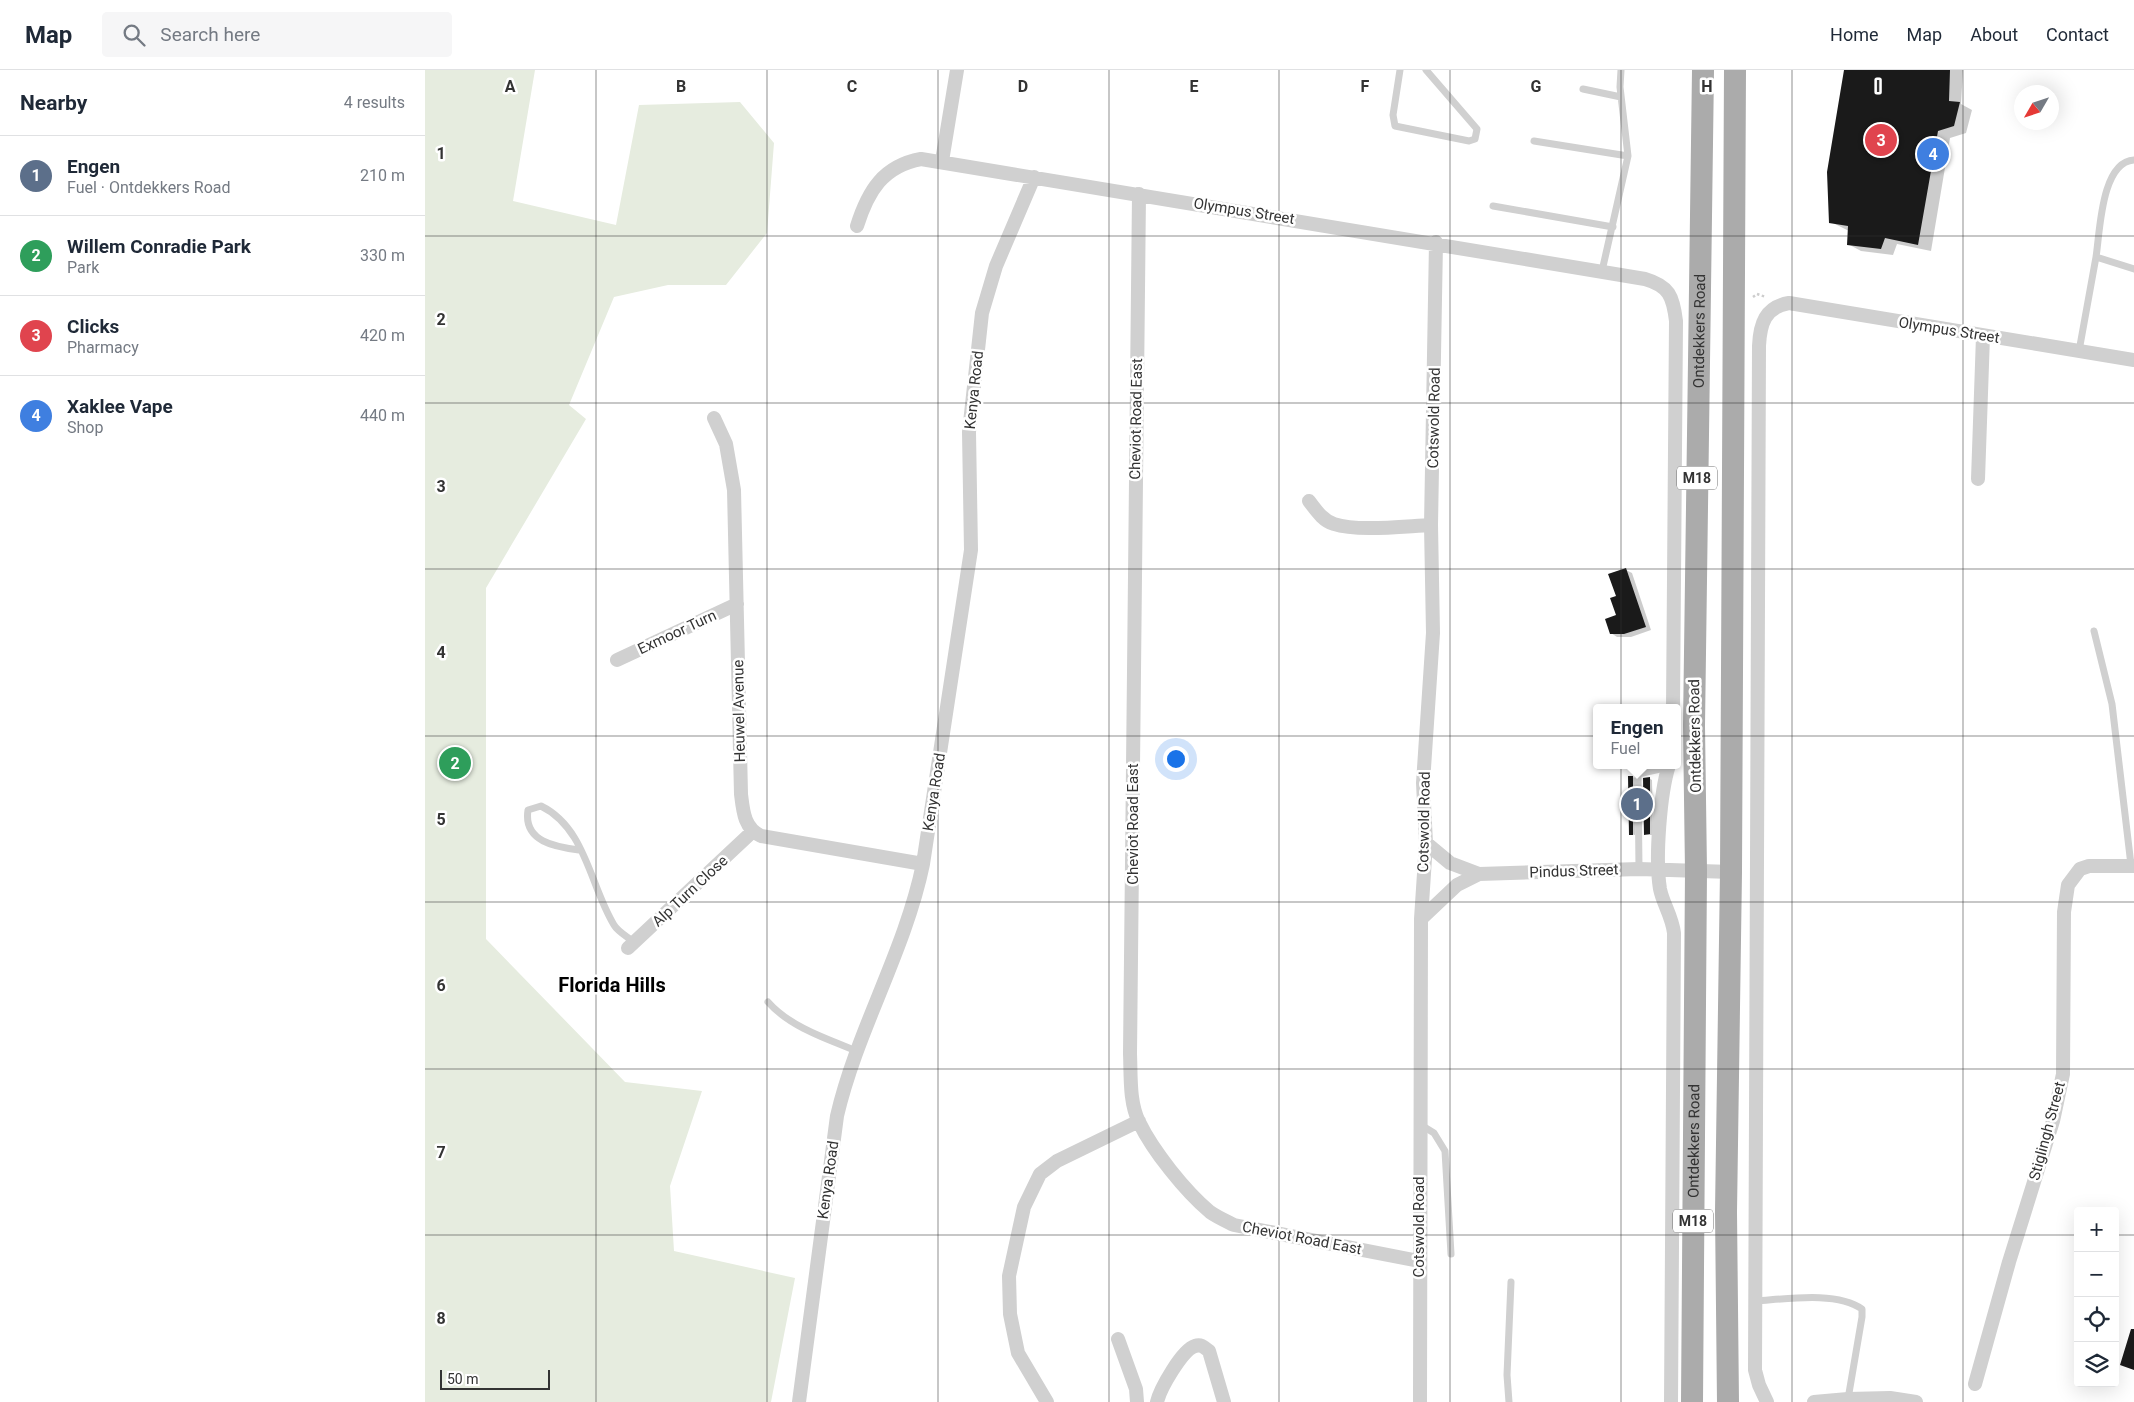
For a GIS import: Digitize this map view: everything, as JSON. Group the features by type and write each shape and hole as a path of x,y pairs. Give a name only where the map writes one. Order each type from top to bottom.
{"main road":[{"name":"Ontdekkers Road","path":"1692,1402 1696,870 1694,726 1703,70"},
{"name":"M18","path":"1728,1402 1725,1212 1731,872 1735,70"}],"street":[{"path":"942,161 957,70"},
{"name":"Olympus Street","path":"857,226 865,202 875,185 891,170 903,164 921,159 1437,242 1645,279 1663,286"},
{"name":"Kenya Road","path":"799,1402 837,1116 857,1051 912,908 923,864 971,550 969,432 981,313 993,275 1034,177"},
{"name":"Cheviot Road East","path":"1139,194 1131,1054 1132,1094 1139,1121 1169,1167 1188,1191 1211,1213 1233,1224 1419,1261"},
{"name":"Cotswold Road","path":"1420,1402 1421,919 1426,843 1423,783 1433,633 1431,526 1437,242"},
{"name":"Ontdekkers Road","path":"1663,286 1673,301 1676,321 1673,704"},
{"name":"Olympus Street","path":"1757,1301 1759,346 1761,325 1773,308 1789,303 2134,360"},
{"path":"1978,479 1983,336"},
{"name":"Heuwel Avenue","path":"714,418 727,444 732,468 741,794 743,810 752,832"},
{"path":"1309,501 1323,518 1334,524 1351,527 1431,526"},
{"name":"Exmoor Turn","path":"617,660 737,604"},
{"name":"Ontdekkers Road","path":"1669,769 1663,803 1659,869 1660,888 1672,918 1674,933 1671,1402"},
{"path":"752,832 761,836 923,864"},
{"name":"Alp Turn Close","path":"631,945 752,832"},
{"name":"Pindus Street","path":"1426,843 1450,863 1479,874 1639,869 1731,872"},
{"name":"Stiglingh Street","path":"1975,1384 2009,1262 2053,1121 2063,1074 2064,912 2067,891 2073,876 2080,869 2089,866 2133,866"},
{"path":"1421,919 1457,884 1479,874"},
{"path":"1047,1402 1018,1353 1010,1314 1009,1276 1024,1207 1040,1174 1057,1161 1139,1121"},
{"path":"1757,1301 1755,1370 1759,1386 1770,1401"},
{"path":"1118,1339 1136,1389 1137,1402"},
{"path":"1157,1402 1183,1354 1196,1345 1202,1345 1209,1351 1223,1402"},
{"path":"1814,1402 1890,1398 1916,1402"}],"lane":[{"path":"1400,70 1393,115 1395,126 1469,141 1475,139 1477,129 1426,70"},
{"path":"1602,271 1628,156 1621,96 1621,70"},
{"path":"1583,89 1621,96"},
{"path":"1534,141 1628,156"},
{"path":"2079,351 2105,198 2112,174 2120,165 2134,160"},
{"path":"1493,206 1613,227"},
{"path":"2095,257 2115,265 2134,269"},
{"path":"2094,631 2111,704 2133,866"},
{"path":"1639,869 1638,774 1657,769"},
{"path":"579,850 558,847 535,836 528,825 528,810 541,806 551,811 573,833 614,927 631,945"},
{"path":"768,1002 774,1009 821,1037 857,1051"},
{"path":"1420,1124 1434,1133 1445,1151 1451,1254"},
{"path":"1509,1402 1507,1376 1511,1282"},
{"path":"1757,1301 1814,1298 1837,1300 1861,1309 1863,1316 1846,1401"}],"shaded area":[{"path":"425,70 535,70 513,201 616,225 639,105 740,102 774,143 767,233 726,285 668,285 614,297 569,405 586,419 486,588 486,939 625,1082 702,1091 670,1186 674,1251 795,1278 771,1402 425,1402"}],"building":[{"path":"1844,70 1950,70 1949,101 1960,102 1954,126 1938,131 1918,245 1885,238 1881,249 1847,245 1848,226 1829,223 1827,172"},
{"path":"1626,568 1646,627 1624,634 1610,634 1605,619 1616,615 1610,598 1616,596 1608,574"},
{"path":"1628,776 1633,776 1633,835 1629,835"},
{"path":"1650,777 1650,834 1644,835 1643,778"},
{"path":"2131,1329 2134,1329 2134,1370 2120,1365"}],"place":[{"name":"Clicks","path":"1881,140"},
{"name":"Xaklee Vape","path":"1933,154"},
{"name":"Willem Conradie Park","path":"455,763"},
{"name":"Engen","path":"1637,804"}],"district":[{"name":"Florida Hills","path":"612,985"}]}
